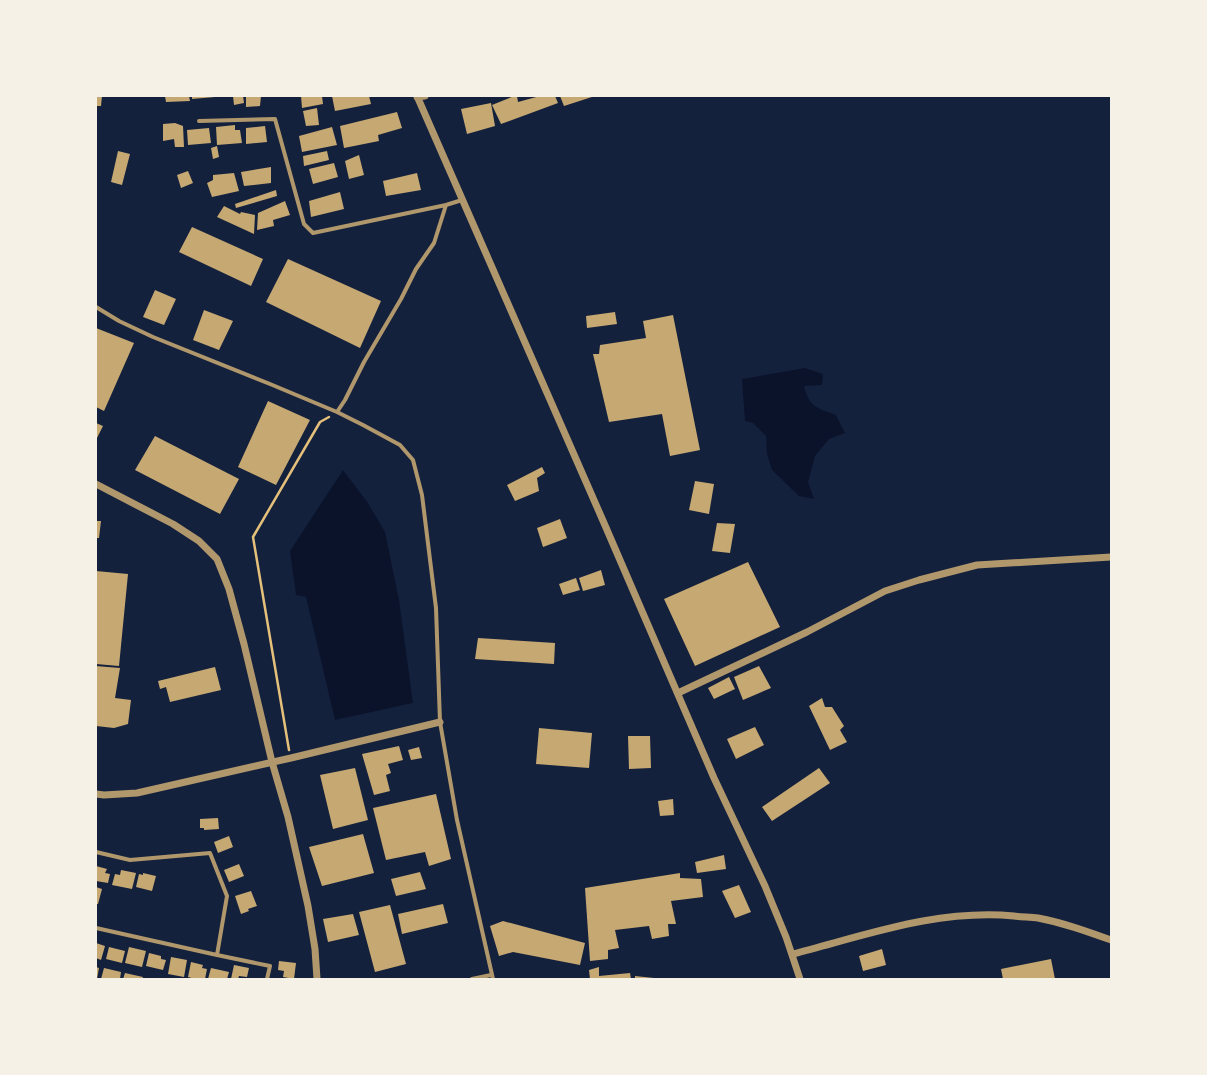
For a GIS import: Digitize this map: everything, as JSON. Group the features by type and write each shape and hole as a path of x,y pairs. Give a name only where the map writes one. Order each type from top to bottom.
{"street":[{"path":"425,96 417,97 714,778 765,886 793,954 800,979"},
{"path":"199,121 275,118 304,224 313,233 446,205 462,200"},
{"path":"337,412 416,270 434,243 446,205"},
{"path":"96,307 119,321 153,337 337,412 386,436 400,445 413,460 422,495 436,608 440,722 457,820 492,977 472,979"},
{"path":"96,484 173,524 199,541 217,559 231,596 248,657 272,762 288,818 308,906 315,949 317,979"},
{"path":"678,693 807,632 885,591 919,580 977,565 1111,557"},
{"path":"96,794 137,793 440,722"},
{"path":"96,852 130,860 210,853 227,896 217,955"},
{"path":"793,954 879,930 947,916 993,914 1037,918 1078,928 1111,940"},
{"path":"96,928 270,966 267,979"}],"path":[{"path":"291,758 253,537 320,422 337,412"}],"water":[{"path":"805,368 823,374 822,385 804,386 811,403 836,415 845,433 829,439 815,456 808,482 814,499 799,496 772,470 767,454 766,436 753,423 745,421 742,379"},
{"path":"343,470 368,503 385,532 399,600 413,703 335,720 306,597 296,595 290,551"}],"building":[{"path":"96,96 102,96 101,106 96,106"},
{"path":"165,96 189,96 190,101 166,102"},
{"path":"192,96 215,96 215,97 192,99"},
{"path":"233,96 243,96 244,103 234,105"},
{"path":"246,96 261,96 260,106 246,107"},
{"path":"301,96 322,96 323,104 302,108"},
{"path":"332,96 369,96 371,104 335,111"},
{"path":"517,96 518,102 540,96 555,96 558,103 501,124 492,105"},
{"path":"560,96 595,96 564,106"},
{"path":"491,103 495,126 467,134 461,109"},
{"path":"317,108 319,125 306,126 303,111"},
{"path":"397,112 402,128 378,135 379,141 344,148 340,126"},
{"path":"175,123 183,126 184,147 175,147 174,139 163,141 163,124"},
{"path":"235,125 235,130 240,130 242,143 217,145 216,127"},
{"path":"265,126 267,142 246,144 246,128"},
{"path":"332,127 337,145 302,152 299,136"},
{"path":"209,128 211,143 188,145 187,130"},
{"path":"217,146 219,157 213,159 211,148"},
{"path":"118,151 130,154 122,185 111,182"},
{"path":"327,151 329,160 304,166 303,156"},
{"path":"359,155 364,175 349,179 345,161"},
{"path":"334,163 338,177 313,184 309,169"},
{"path":"271,167 271,183 244,186 241,172"},
{"path":"188,171 193,183 181,188 177,175"},
{"path":"234,173 239,191 212,197 207,183 213,180 213,175"},
{"path":"417,173 421,190 386,196 383,181"},
{"path":"276,190 277,196 236,208 235,204"},
{"path":"340,192 344,209 311,217 309,201"},
{"path":"285,201 290,215 273,220 274,226 257,230 258,213"},
{"path":"224,206 240,214 241,212 255,215 254,234 217,217"},
{"path":"192,227 263,259 251,286 179,252"},
{"path":"288,259 381,301 360,348 266,302"},
{"path":"155,290 176,299 164,325 143,317"},
{"path":"204,310 233,321 219,350 193,340"},
{"path":"615,312 617,324 587,328 586,316"},
{"path":"673,315 700,450 670,456 662,414 609,422 593,354 599,354 600,345 646,338 643,321"},
{"path":"96,328 134,343 104,411 96,407"},
{"path":"268,401 310,420 276,485 238,467"},
{"path":"96,423 103,426 96,440"},
{"path":"155,436 239,479 220,514 135,470"},
{"path":"542,467 545,473 537,478 539,491 515,501 507,485"},
{"path":"695,481 714,484 709,514 689,510"},
{"path":"560,519 567,538 543,547 537,528"},
{"path":"96,521 101,521 99,538 96,538"},
{"path":"717,523 735,524 730,553 712,551"},
{"path":"748,562 780,627 695,666 664,599"},
{"path":"601,570 605,585 583,591 579,578"},
{"path":"96,571 128,574 119,666 96,664"},
{"path":"576,578 580,590 563,595 559,584"},
{"path":"478,638 555,643 554,664 475,659"},
{"path":"96,666 120,668 115,698 131,700 128,724 114,728 96,726"},
{"path":"759,666 771,688 743,700 734,677"},
{"path":"215,667 221,690 170,702 166,687 160,689 158,681"},
{"path":"729,677 735,689 714,699 708,688"},
{"path":"822,698 825,707 832,707 844,726 840,730 847,742 830,750 809,706"},
{"path":"755,727 764,745 736,759 727,739"},
{"path":"539,728 592,733 589,768 536,764"},
{"path":"628,736 650,736 651,768 629,769"},
{"path":"399,746 403,760 388,764 391,773 386,775 390,791 374,795 362,754"},
{"path":"419,747 422,758 411,760 408,750"},
{"path":"355,768 368,820 333,829 320,775"},
{"path":"819,768 830,783 772,821 762,807"},
{"path":"436,794 451,859 429,866 425,852 386,860 373,808"},
{"path":"673,799 674,815 660,816 658,801"},
{"path":"218,818 219,829 204,830 204,828 200,828 200,819"},
{"path":"363,834 374,873 322,886 309,847"},
{"path":"229,836 233,847 218,853 214,842"},
{"path":"724,855 726,869 697,873 695,862"},
{"path":"239,864 244,876 229,882 224,870"},
{"path":"96,866 107,869 105,873 110,874 108,883 96,881"},
{"path":"121,870 136,873 132,889 112,885 115,874 120,875"},
{"path":"420,872 426,889 396,896 391,879"},
{"path":"143,873 156,876 152,891 136,887 139,874 143,875"},
{"path":"680,873 680,878 701,879 703,897 671,901 676,924 668,924 669,936 652,939 649,926 615,930 619,948 608,950 608,959 590,961 585,888"},
{"path":"739,885 751,912 735,918 722,891"},
{"path":"96,887 102,889 98,904 96,904"},
{"path":"251,891 257,906 248,909 249,911 241,914 235,896"},
{"path":"443,904 448,923 402,934 398,914"},
{"path":"390,905 406,964 375,972 359,912"},
{"path":"353,914 359,935 328,942 323,919"},
{"path":"503,921 585,943 580,965 513,952 499,956 490,926"},
{"path":"96,943 105,946 101,960 96,958"},
{"path":"109,947 125,951 122,963 106,959"},
{"path":"129,947 146,951 142,967 125,963"},
{"path":"882,949 886,965 863,971 859,956"},
{"path":"149,953 161,956 161,959 166,960 163,970 146,966"},
{"path":"171,957 187,960 184,977 168,974"},
{"path":"1051,959 1055,979 1003,979 1001,969"},
{"path":"279,961 296,963 294,979 283,977 284,971 278,970"},
{"path":"191,962 203,965 202,968 207,969 205,979 188,977"},
{"path":"234,965 249,968 247,977 239,976 238,979 231,979"},
{"path":"96,967 99,968 97,979 96,979"},
{"path":"599,967 599,976 630,973 631,979 590,979 589,970"},
{"path":"104,968 121,972 120,979 101,979"},
{"path":"211,968 229,972 227,979 208,979"},
{"path":"125,973 143,977 142,979 123,979"},
{"path":"635,976 654,978 654,979 635,979"}]}
